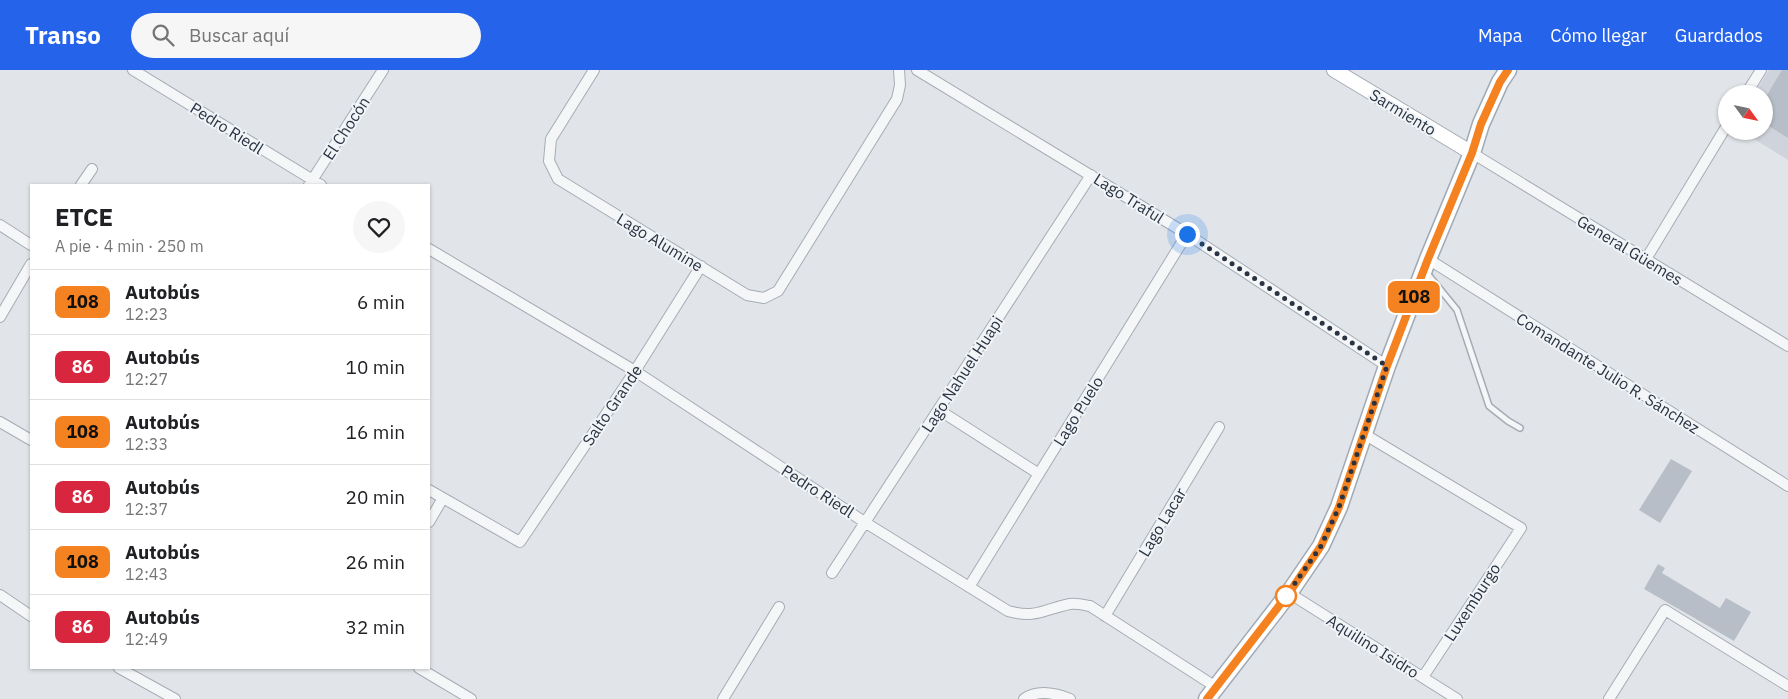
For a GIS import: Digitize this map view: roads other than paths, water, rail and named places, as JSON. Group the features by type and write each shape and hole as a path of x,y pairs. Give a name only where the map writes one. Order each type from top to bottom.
{"main road":[{"name":"Sarmiento","path":"1334,70 1472,153"},
{"path":"1212,693 1289,593 1321,546 1336,515 1387,366 1426,265 1472,153 1481,124 1500,82 1508,70"}],"street":[{"name":"Pedro Riedl","path":"134,70 314,183"},
{"name":"El Chocón","path":"314,183 383,70"},
{"name":"Lago Alumine","path":"591,71 551,138 549,161 558,179 747,296 764,298 778,291 897,99 900,85 899,70"},
{"name":"Lago Traful","path":"917,70 1187,234 1387,366"},
{"path":"1752,85 1761,70"},
{"path":"1646,260 1718,140"},
{"name":"General Güemes","path":"1472,153 1788,346"},
{"path":"82,184 92,169"},
{"name":"Lago Nahuel Huapi","path":"832,573 1091,175"},
{"path":"0,225 30,244"},
{"name":"Lago Puelo","path":"969,587 1187,234"},
{"name":"Pedro Riedl","path":"430,250 635,371 866,523 1008,611 1022,615 1035,615 1072,604 1090,606 1212,693"},
{"name":"Comandante Julio R. Sánchez","path":"1426,265 1788,486"},
{"path":"0,318 30,266"},
{"name":"Salto Grande","path":"443,498 520,542 635,371 701,266"},
{"path":"939,410 1039,474"},
{"path":"0,422 30,439"},
{"name":"Lago Lacar","path":"1105,616 1219,427"},
{"name":"Luxemburgo","path":"1364,434 1521,528 1422,677"},
{"path":"430,491 443,498 430,520"},
{"name":"Aquilino Isidro","path":"1289,593 1457,699"},
{"path":"0,595 30,615"},
{"path":"723,699 779,607"},
{"path":"1609,699 1665,610 1788,686"},
{"path":"121,669 175,699"},
{"path":"421,669 471,699"},
{"path":"1024,699 1031,694 1047,692 1070,699"}],"lane":[{"path":"1426,265 1457,310 1489,406 1508,422 1520,428"}]}
